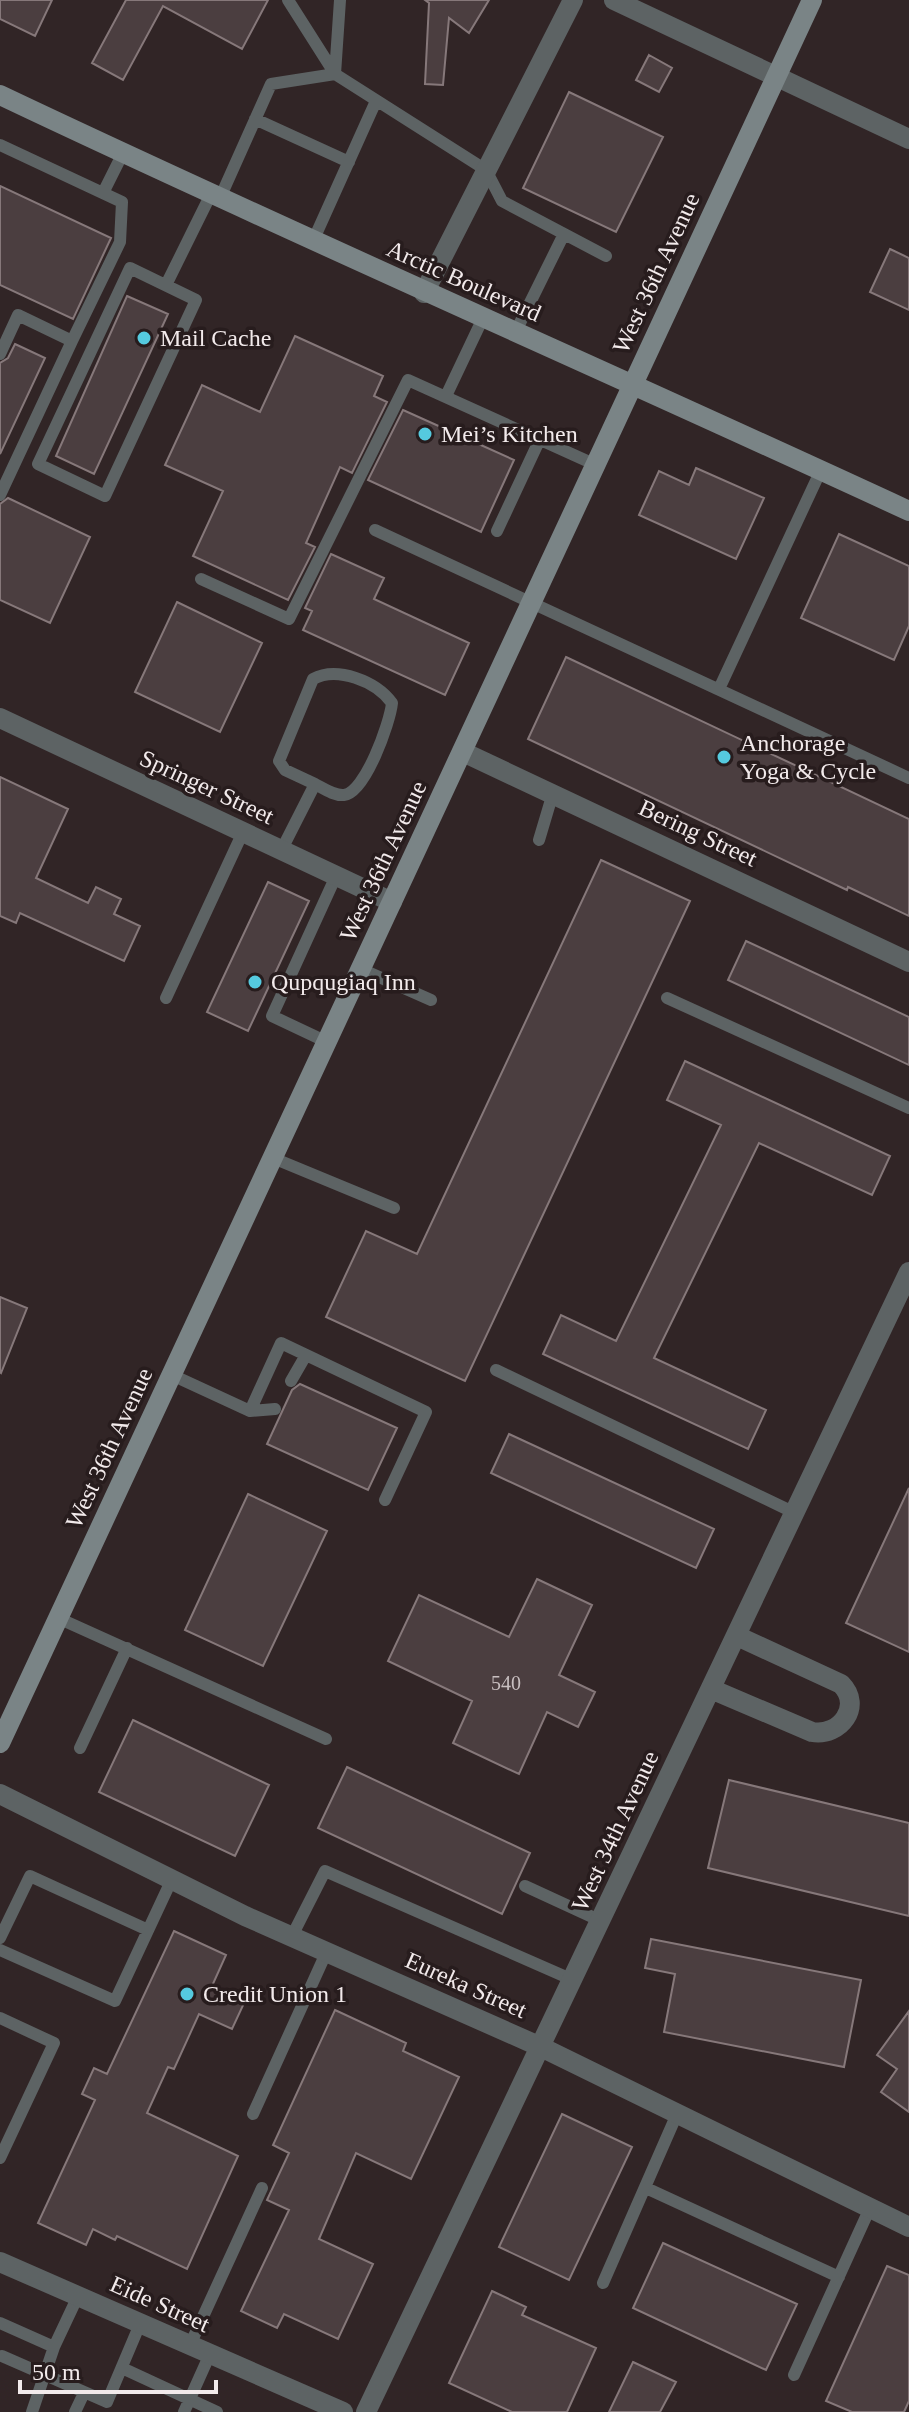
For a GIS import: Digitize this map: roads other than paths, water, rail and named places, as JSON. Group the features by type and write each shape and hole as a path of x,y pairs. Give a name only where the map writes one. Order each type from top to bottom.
{"main road":[{"name":"West 36th Avenue","path":"0,1743 812,0"},
{"name":"Arctic Boulevard","path":"0,95 424,293 633,383 909,511"}],"street":[{"path":"424,293 573,0"},
{"path":"614,0 909,139"},
{"name":"Springer Street","path":"0,718 392,902"},
{"name":"Bering Street","path":"463,752 909,962"},
{"name":"West 34th Avenue","path":"366,2412 909,1272"},
{"path":"711,1689 812,1732 832,1730 847,1718 851,1710 847,1691 841,1684 737,1636"},
{"name":"Eureka Street","path":"0,1794 292,1936 541,2047 909,2227"},
{"name":"Eide Street","path":"0,2262 343,2412"}],"lane":[{"path":"288,0 335,74 486,170 502,201 606,256"},
{"path":"335,74 340,0"},
{"path":"166,285 271,84 335,74"},
{"path":"313,241 376,101"},
{"path":"255,119 349,162"},
{"path":"0,145 122,202 120,242 0,495"},
{"path":"103,193 123,153"},
{"path":"515,333 564,234"},
{"path":"130,268 166,285 196,300 105,496 38,464 130,268"},
{"path":"0,354 18,315 72,341"},
{"path":"446,396 483,318"},
{"path":"201,579 289,619 408,380 596,465"},
{"path":"497,531 540,439"},
{"path":"719,689 821,470"},
{"path":"375,530 909,778"},
{"path":"326,672 339,672 385,694 392,703 391,719 359,787 347,795 337,795 315,784 285,770 279,761 313,679 326,672"},
{"path":"281,851 315,784"},
{"path":"539,840 553,793"},
{"path":"166,998 243,832"},
{"path":"327,1042 272,1016 336,876"},
{"path":"361,969 431,1000"},
{"path":"667,998 909,1108"},
{"path":"273,1158 394,1208"},
{"path":"250,1411 281,1343 426,1412 385,1500"},
{"path":"291,1381 306,1355"},
{"path":"496,1370 795,1513"},
{"path":"172,1375 250,1411 275,1409"},
{"path":"58,1618 326,1739"},
{"path":"80,1748 127,1648"},
{"path":"292,1936 325,1871 573,1980"},
{"path":"0,1938 30,1876 148,1930"},
{"path":"0,1950 115,2001 172,1879"},
{"path":"525,1886 601,1921"},
{"path":"253,2114 327,1951"},
{"path":"0,2018 54,2043 0,2158"},
{"path":"603,2283 677,2114"},
{"path":"190,2345 262,2188"},
{"path":"646,2188 839,2277"},
{"path":"794,2375 870,2208"},
{"path":"32,2412 54,2347 78,2296"},
{"path":"0,2323 54,2347"},
{"path":"2,2356 84,2393 105,2407 140,2324"},
{"path":"184,2412 210,2354"},
{"path":"122,2368 217,2412"},
{"path":"75,2412 84,2393"}],"place":[{"name":"Mail Cache","path":"144,338"},
{"name":"Mei’s Kitchen","path":"425,434"},
{"name":"Anchorage Yoga & Cycle","path":"724,757"},
{"name":"Qupqugiaq Inn","path":"255,982"},
{"name":"Credit Union 1","path":"187,1994"}]}
